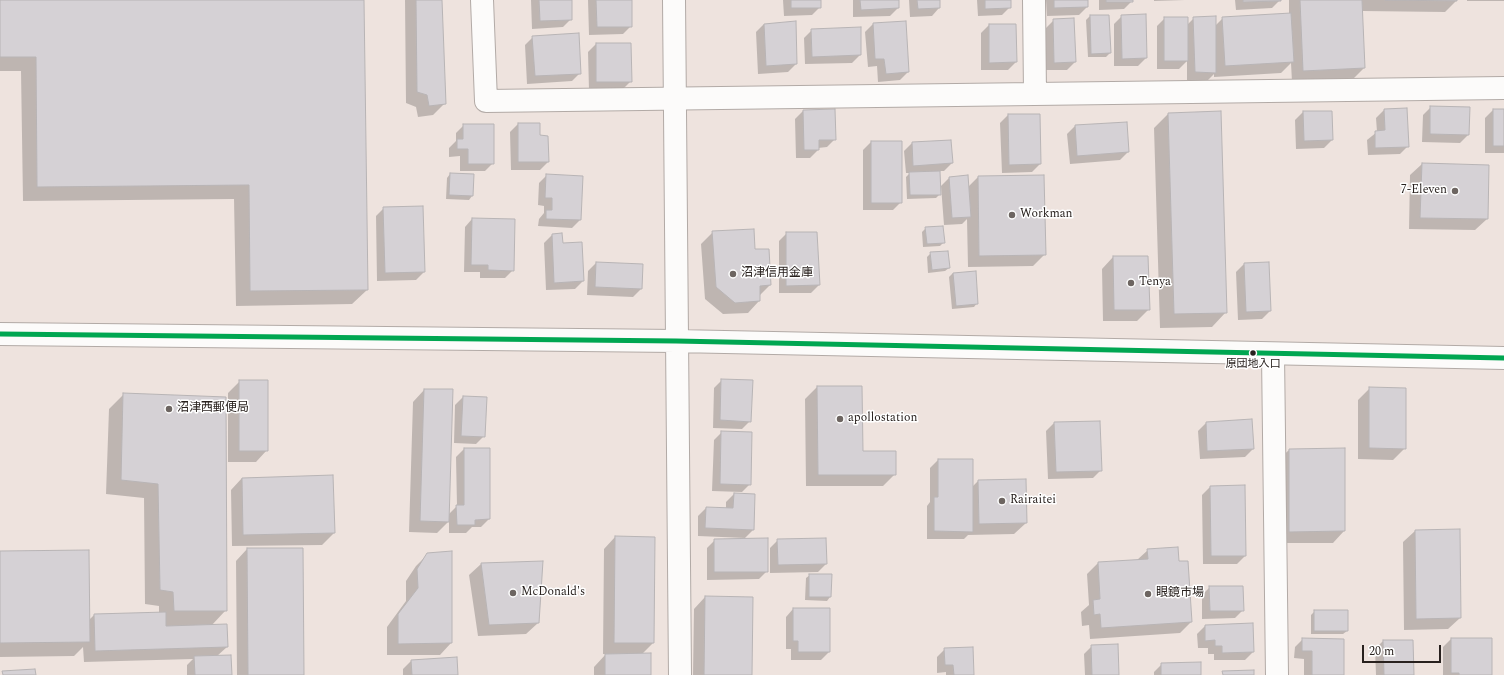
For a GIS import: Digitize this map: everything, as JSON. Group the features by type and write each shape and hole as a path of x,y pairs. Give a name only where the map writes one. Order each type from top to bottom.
{"street":[{"path":"482,0 486,101 676,100 1035,93 1504,88"},
{"path":"674,0 680,675"},
{"path":"1034,0 1035,93"},
{"path":"0,334 676,341 1504,358"},
{"path":"1272,354 1277,675"}],"building":[{"path":"0,0 364,0 368,290 250,291 249,185 37,187 36,57 0,57"},
{"path":"416,0 442,0 446,104 429,106 427,95 417,92"},
{"path":"539,0 572,0 572,20 540,21"},
{"path":"596,0 632,0 632,27 597,27"},
{"path":"791,0 821,0 821,8 791,8"},
{"path":"860,0 899,0 899,8 861,10"},
{"path":"917,0 940,0 940,8 918,9"},
{"path":"985,0 1011,0 1011,8 985,9"},
{"path":"1054,0 1088,0 1088,7 1054,8"},
{"path":"1106,0 1133,0 1133,2 1106,2"},
{"path":"1243,0 1281,0 1281,1 1243,2"},
{"path":"1300,0 1362,0 1365,68 1303,71"},
{"path":"1385,0 1457,0 1457,1"},
{"path":"1291,13 1294,62 1225,66 1222,17"},
{"path":"1146,14 1147,58 1122,59 1121,15"},
{"path":"1090,15 1109,15 1111,53 1091,54"},
{"path":"1216,16 1216,73 1195,72 1193,17"},
{"path":"1164,17 1188,17 1188,61 1164,61"},
{"path":"1074,18 1076,62 1054,63 1053,19"},
{"path":"796,21 797,64 766,66 764,24"},
{"path":"906,21 909,72 886,74 884,59 875,59 873,23"},
{"path":"989,24 1016,24 1017,62 989,63"},
{"path":"861,27 861,55 812,57 811,29"},
{"path":"579,33 581,74 535,76 532,36"},
{"path":"596,43 631,43 632,82 596,82"},
{"path":"1430,106 1470,107 1469,135 1430,134"},
{"path":"1407,108 1409,147 1375,148 1375,131 1385,130 1384,109"},
{"path":"835,109 836,140 819,140 819,150 804,150 803,110"},
{"path":"1493,109 1504,109 1504,146 1493,146"},
{"path":"1221,111 1227,313 1174,314 1168,113"},
{"path":"1303,111 1332,111 1333,140 1304,141"},
{"path":"1008,114 1040,114 1041,164 1009,165"},
{"path":"1127,122 1129,152 1077,156 1075,125"},
{"path":"518,123 540,123 540,135 548,136 549,162 518,162"},
{"path":"463,124 494,124 494,164 468,164 468,149 457,149 457,139 463,139"},
{"path":"951,140 953,163 913,166 912,142"},
{"path":"871,141 902,141 902,203 871,203"},
{"name":"7-Eleven","path":"1422,163 1489,165 1488,219 1420,218"},
{"path":"940,171 941,195 910,195 909,172"},
{"path":"450,173 474,174 473,196 449,195"},
{"path":"546,174 583,176 581,220 546,219 546,210 552,210 552,198 545,198"},
{"path":"968,175 971,217 952,218 949,177"},
{"name":"Workman","path":"1044,175 1046,255 979,256 978,176"},
{"path":"423,206 425,272 385,273 383,207"},
{"path":"472,218 515,219 514,271 488,270 488,265 471,265"},
{"path":"943,226 945,243 927,244 925,227"},
{"path":"754,229 755,249 769,249 771,285 760,286 760,301 735,303 716,287 712,231"},
{"path":"786,232 817,232 820,285 786,286"},
{"path":"562,233 563,243 582,242 584,281 554,283 552,234"},
{"path":"948,251 950,268 932,270 930,252"},
{"name":"Tenya","path":"1113,256 1148,256 1150,310 1114,310"},
{"path":"596,262 643,264 642,289 595,287"},
{"path":"1269,262 1271,311 1246,312 1244,263"},
{"path":"976,271 978,304 956,306 953,273"},
{"path":"721,379 753,380 751,422 720,420"},
{"path":"239,380 268,380 268,451 239,451"},
{"name":"apollostation","path":"817,386 862,386 863,451 896,451 896,475 818,475"},
{"path":"1369,387 1406,388 1406,449 1369,448"},
{"path":"424,389 453,389 449,522 420,521"},
{"path":"123,393 226,397 227,611 174,611 173,592 160,590 158,484 121,480"},
{"path":"463,396 487,397 485,437 461,436"},
{"path":"1252,419 1254,449 1207,451 1206,422"},
{"path":"1100,421 1102,471 1056,472 1054,422"},
{"path":"721,431 752,432 751,485 720,484"},
{"path":"464,448 490,448 490,519 475,520 475,525 457,525 456,505 464,505"},
{"path":"1345,448 1345,531 1289,532 1289,449"},
{"path":"938,459 973,459 973,532 934,531 934,497 938,497"},
{"path":"333,475 335,533 243,535 242,478"},
{"name":"Rairaitei","path":"1026,479 1027,523 979,524 978,480"},
{"path":"1245,485 1246,556 1211,556 1210,486"},
{"path":"734,493 755,494 754,530 705,528 706,507 733,508"},
{"path":"1460,529 1461,618 1416,619 1415,530"},
{"path":"615,536 655,537 654,643 614,643"},
{"path":"768,538 768,572 714,572 714,539"},
{"path":"826,538 827,564 778,565 777,539"},
{"path":"1178,547 1179,561 1188,561 1192,622 1101,628 1100,614 1094,615 1093,600 1100,599 1098,562 1148,559 1147,549"},
{"path":"247,548 303,548 304,675 248,675"},
{"path":"89,550 90,642 0,643 0,551"},
{"path":"452,551 452,643 398,644 398,614 418,588 417,569 427,553"},
{"name":"McDonald's","path":"543,561 539,623 489,625 481,563"},
{"path":"809,574 832,574 831,597 809,597"},
{"path":"1209,586 1243,586 1244,611 1210,611"},
{"path":"705,596 753,597 752,675 704,675"},
{"path":"793,608 830,608 830,652 798,652 798,641 793,641"},
{"path":"1314,610 1348,610 1348,631 1314,631"},
{"path":"166,612 166,626 227,624 228,647 95,651 94,614"},
{"path":"1253,623 1254,652 1222,653 1222,646 1215,646 1215,640 1205,641 1205,625"},
{"path":"1302,638 1344,639 1344,675 1312,675 1312,651 1302,651"},
{"path":"1451,638 1492,638 1492,675 1459,675 1459,673 1451,673"},
{"path":"1383,640 1413,640 1414,675 1384,675"},
{"path":"1118,644 1119,675 1092,675 1091,645"},
{"path":"973,647 974,675 954,675 953,665 945,665 944,648"},
{"path":"651,653 651,675 605,675 605,654"},
{"path":"231,655 232,675 195,675 194,656"},
{"path":"457,657 458,675 412,675 411,660"},
{"path":"1201,662 1201,675 1161,675 1161,663"},
{"path":"35,669 36,675 3,675 2,671"},
{"path":"1254,670 1254,675 1223,675 1222,671"}],"transit line":[{"path":"0,334 676,341 1504,358"}],"place":[{"name":"7-Eleven","path":"1455,191"},
{"name":"Workman","path":"1012,215"},
{"name":"沼津信用金庫","path":"733,274"},
{"name":"Tenya","path":"1131,283"},
{"name":"原団地入口","path":"1253,353"},
{"name":"沼津西郵便局","path":"169,409"},
{"name":"apollostation","path":"840,419"},
{"name":"Rairaitei","path":"1002,501"},
{"name":"McDonald's","path":"513,593"},
{"name":"眼鏡市場","path":"1148,594"}]}
